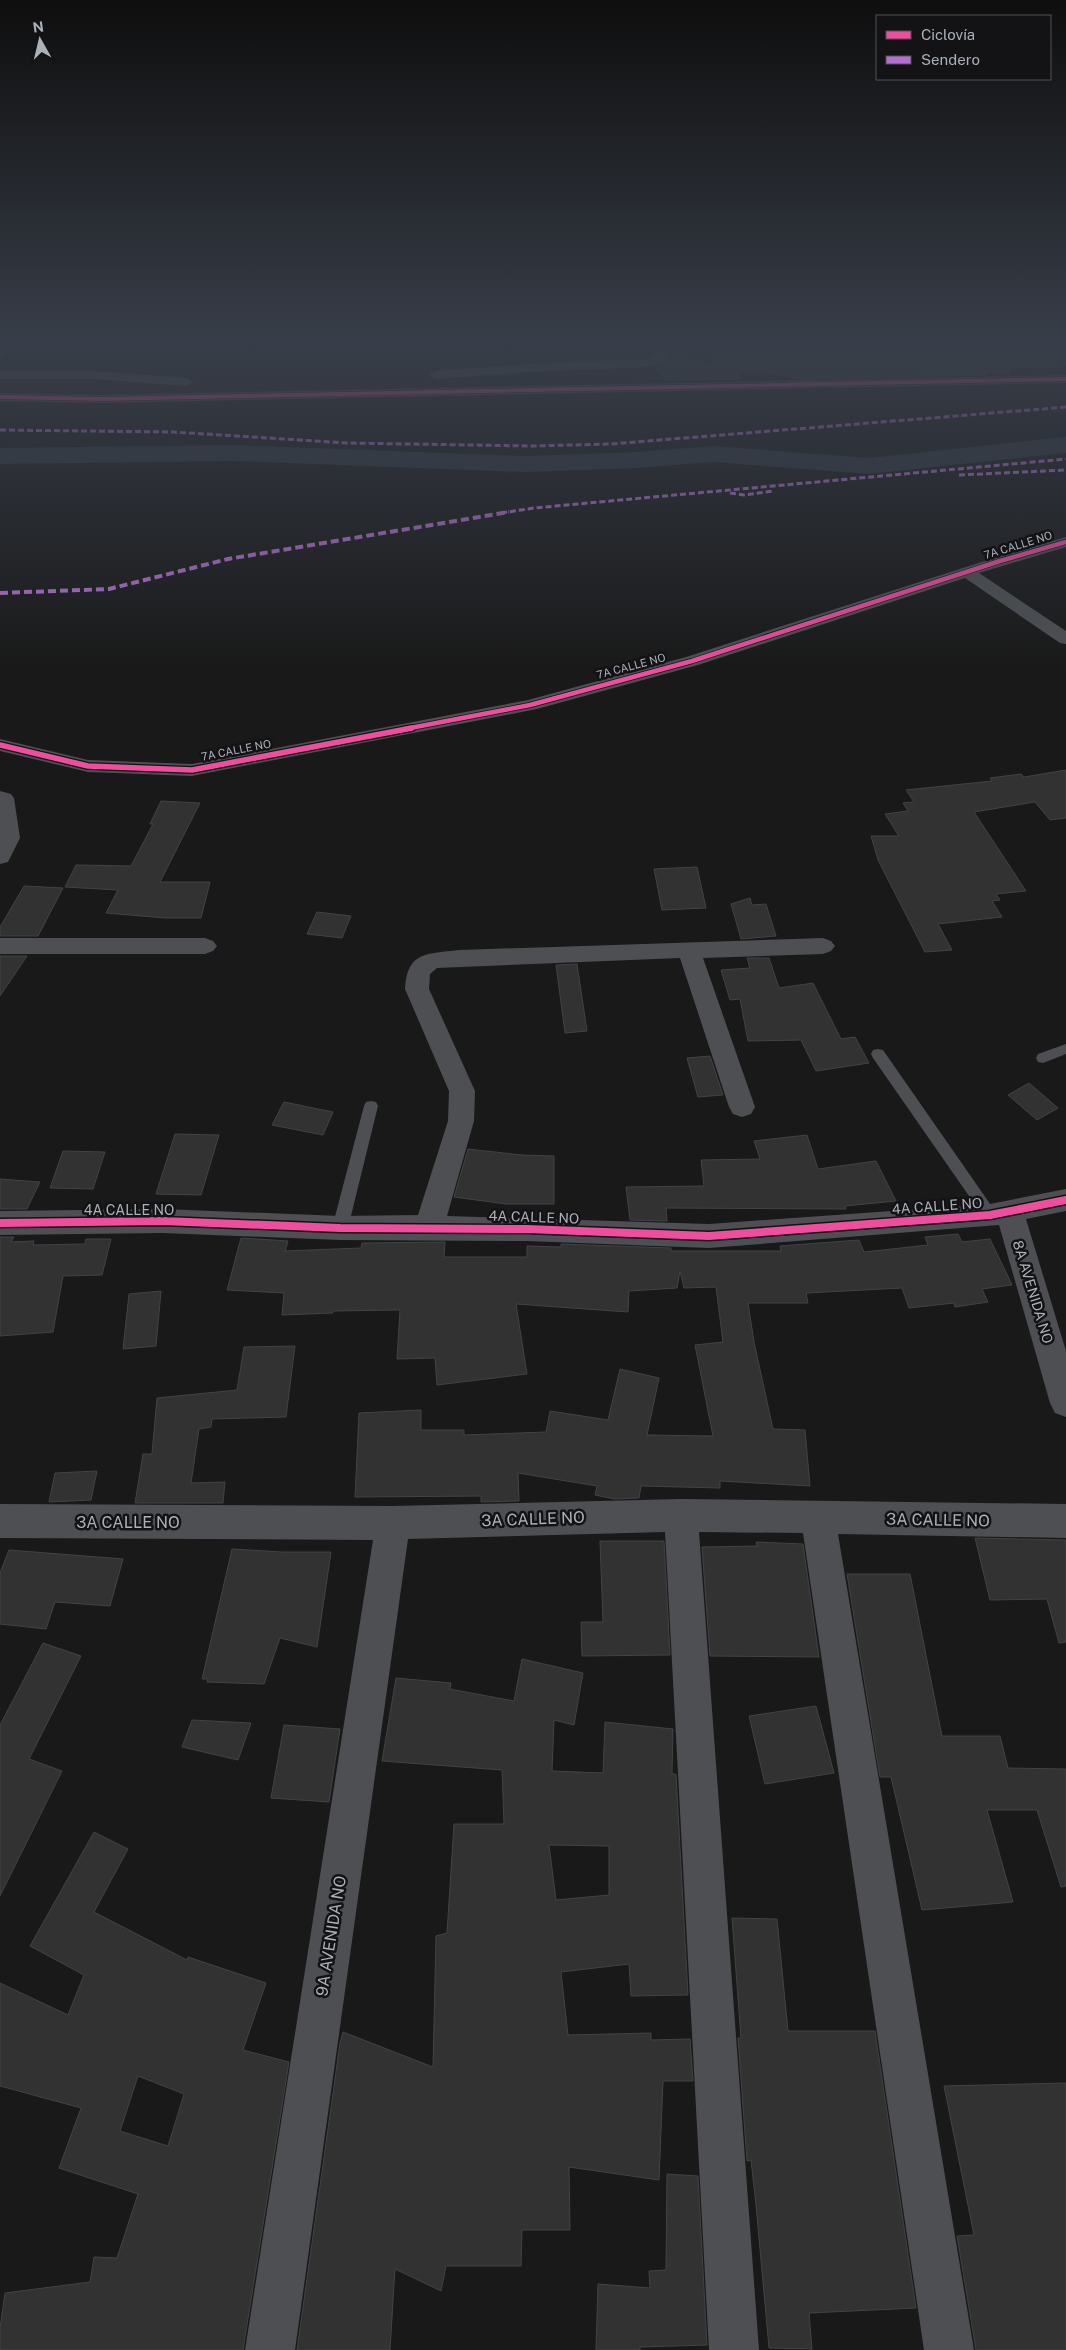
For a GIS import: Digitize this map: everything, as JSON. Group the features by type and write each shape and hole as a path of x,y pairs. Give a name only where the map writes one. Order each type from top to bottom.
{"street":[{"name":"7A CALLE NO","path":"0,745 88,766 192,770 530,706 692,661 1066,542"},
{"path":"1044,549 1066,561"},
{"path":"967,572 1066,639"},
{"path":"0,797 4,798 7,810 9,838 0,857"},
{"path":"0,946 205,946"},
{"path":"429,1227 461,1121 462,1091 417,988 418,971 431,961 458,958 823,946"},
{"path":"688,951 742,1107"},
{"name":"4A CALLE NO","path":"0,1223 163,1221 340,1228 429,1227 710,1236 999,1213 1066,1200"},
{"name":"8A AVENIDA NO","path":"999,1213 1066,1403"},
{"path":"681,1515 734,2350"},
{"name":"3A CALLE NO","path":"0,1521 393,1523 681,1515 1066,1521"},
{"path":"818,1518 949,2350"},
{"name":"9A AVENIDA NO","path":"270,2350 393,1523"}],"lane":[{"path":"1044,1058 1066,1049"},
{"path":"878,1054 999,1213"},
{"path":"340,1228 372,1106"}],"building":[{"path":"1066,770 1066,818 1050,820 1035,802 974,812 1026,891 996,894 1000,900 992,901 1002,917 938,924 952,950 925,952 878,860 871,836 899,836 885,814 908,811 903,803 914,802 906,790 992,781 990,778 1021,774 1024,777"},
{"path":"161,801 200,803 160,882 210,882 201,918 165,918 106,913 118,890 65,887 76,865 131,866 153,824 150,824"},
{"path":"697,867 706,908 662,910 654,869"},
{"path":"24,886 63,888 38,936 0,936 0,927"},
{"path":"750,898 752,905 766,904 776,936 741,939 731,904"},
{"path":"317,912 351,916 342,938 307,934"},
{"path":"0,956 27,956 0,996"},
{"path":"747,958 769,958 779,988 813,983 841,1039 855,1037 869,1063 816,1071 801,1040 748,1041 740,999 730,1000 721,970 750,968"},
{"path":"577,964 587,1031 565,1033 556,965"},
{"path":"710,1056 723,1095 698,1097 687,1058"},
{"path":"1029,1083 1058,1108 1037,1120 1008,1095"},
{"path":"284,1102 333,1112 323,1135 272,1125"},
{"path":"175,1134 219,1135 201,1195 156,1194"},
{"path":"807,1135 818,1169 876,1161 896,1201 845,1206 846,1209 666,1208 667,1221 630,1220 626,1187 704,1186 701,1160 760,1159 754,1141"},
{"path":"468,1149 522,1155 554,1156 554,1204 506,1204 454,1197"},
{"path":"63,1151 105,1152 93,1189 50,1188"},
{"path":"0,1179 40,1182 27,1209 0,1209"},
{"path":"958,1234 962,1242 990,1239 1012,1285 982,1289 988,1302 955,1307 954,1303 909,1308 902,1288 806,1293 808,1303 748,1303 754,1342 773,1429 805,1430 810,1486 720,1481 720,1488 641,1486 639,1498 615,1499 595,1495 597,1486 518,1473 519,1501 481,1502 481,1496 355,1497 359,1413 421,1410 421,1430 464,1430 464,1435 546,1432 550,1411 608,1420 620,1369 659,1378 647,1435 713,1436 695,1345 723,1342 716,1287 684,1288 680,1271 677,1288 629,1291 628,1312 516,1304 527,1374 437,1385 435,1358 397,1359 400,1310 333,1311 333,1313 282,1315 284,1293 227,1290 241,1238 288,1241 285,1251 361,1248 362,1243 445,1242 444,1257 527,1257 527,1246 561,1247 561,1244 671,1248 671,1251 781,1251 780,1246 859,1240 864,1252 928,1245 925,1237"},
{"path":"0,1237 14,1237 11,1242 34,1241 33,1245 85,1244 86,1239 111,1239 102,1275 63,1276 53,1332 0,1336"},
{"path":"161,1291 156,1346 123,1349 129,1294"},
{"path":"295,1346 286,1417 212,1419 211,1427 199,1429 191,1483 225,1482 223,1503 135,1503 143,1454 152,1454 157,1398 237,1390 244,1347"},
{"path":"97,1471 91,1500 49,1502 55,1473"},
{"path":"975,1538 1066,1540 1066,1642 1059,1643 1047,1599 990,1600"},
{"path":"600,1541 664,1541 670,1655 582,1656 581,1622 603,1622"},
{"path":"756,1542 803,1544 819,1657 710,1656 702,1547 757,1546"},
{"path":"232,1549 331,1552 317,1647 280,1638 264,1684 207,1682 208,1679 202,1679"},
{"path":"9,1550 123,1559 110,1606 55,1602 46,1629 0,1624 0,1573"},
{"path":"847,1574 910,1574 942,1736 1000,1736 1008,1768 1066,1769 1066,1886 1061,1887 1037,1810 987,1810 1013,1902 922,1910 891,1777 880,1777"},
{"path":"43,1643 81,1656 29,1759 62,1771 0,1896 0,1725"},
{"path":"522,1659 583,1673 574,1725 554,1720 552,1771 603,1773 605,1722 673,1729 672,1774 676,1774 688,1995 631,1996 629,1964 561,1972 568,2035 651,2033 651,2040 690,2039 693,2081 663,2081 659,2180 569,2167 570,2230 522,2230 521,2266 446,2266 441,2291 395,2269 390,2350 297,2350 343,2032 433,2067 436,1936 447,1933 454,1824 504,1824 502,1770 382,1761 396,1678 451,1683 450,1689 514,1701","holes":["549,1845 609,1846 609,1895 556,1900"]},
{"path":"816,1706 834,1773 765,1784 749,1716"},
{"path":"192,1720 251,1723 238,1760 182,1747"},
{"path":"284,1725 340,1729 329,1802 271,1798"},
{"path":"94,1832 128,1849 94,1912 187,1960 188,1957 266,1983 243,2050 289,2062 243,2350 0,2350 0,2328 5,2293 90,2282 94,2257 117,2258 138,2194 59,2168 81,2108 0,2086 0,1983 68,2015 84,1975 30,1946","holes":["138,2076 184,2094 168,2146 120,2131"]},
{"path":"732,1918 777,1919 788,2031 875,2031 916,2308 809,2313 812,2349 769,2348 751,2160 747,2161 738,2038 741,2038"},
{"path":"1066,2083 1066,2350 976,2350 957,2236 974,2235 944,2086"},
{"path":"667,2174 698,2176 707,2345 640,2347 640,2350 596,2350 598,2284 650,2288 649,2271 666,2270"}],"waterway":[{"path":"0,456 233,453 525,464 637,460 713,454 869,466 994,453"}],"marked path":[{"path":"0,593 109,589 228,559 534,508 1066,459"},
{"path":"959,475 1066,470"},
{"path":"730,493 744,495 774,491"}],"cycle path":[{"path":"0,745 88,766 192,770 530,705 692,661 1000,561 1066,542"},
{"path":"0,1223 163,1221 340,1228 527,1229 709,1236 990,1215 1066,1200"}]}
